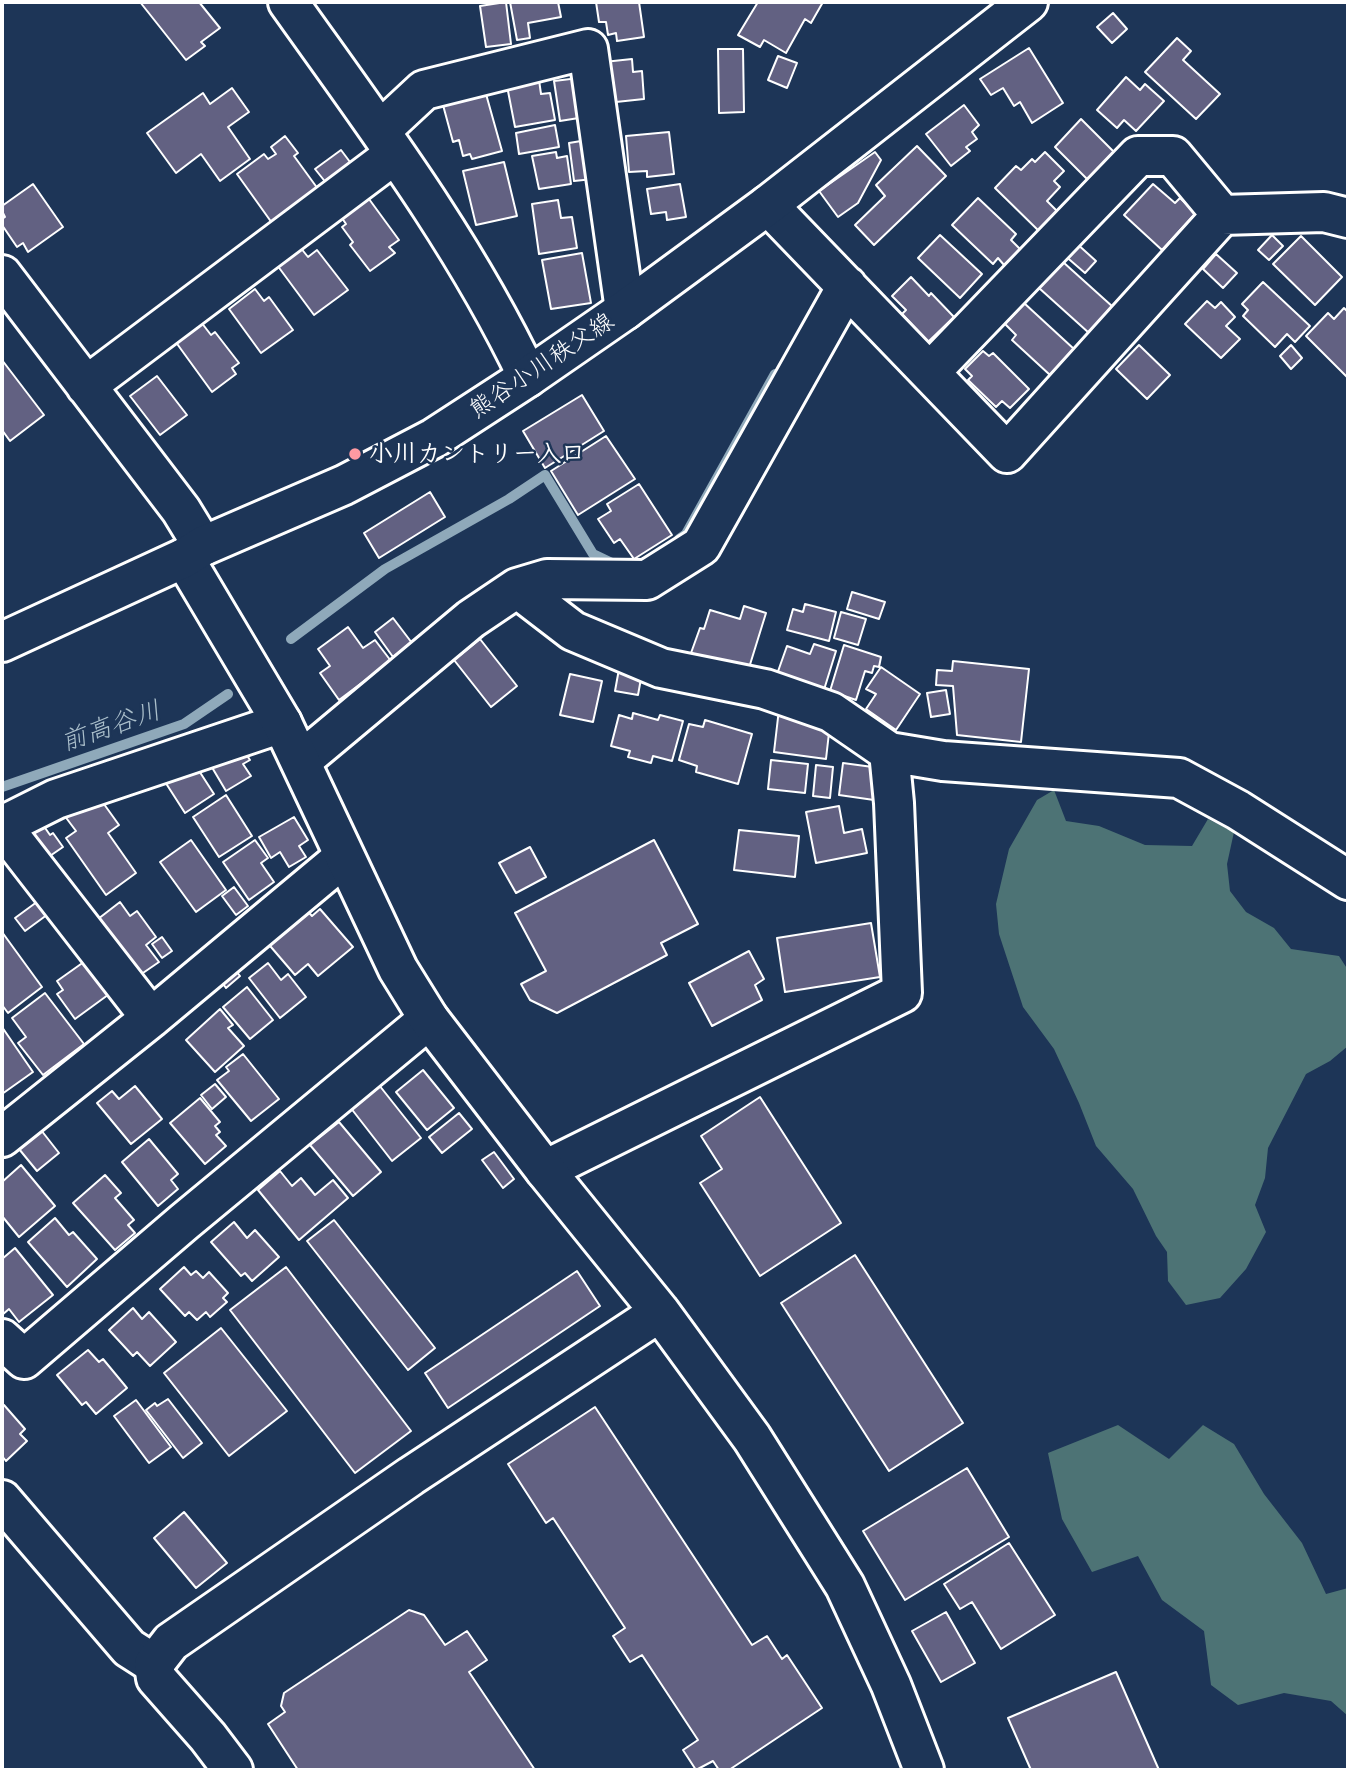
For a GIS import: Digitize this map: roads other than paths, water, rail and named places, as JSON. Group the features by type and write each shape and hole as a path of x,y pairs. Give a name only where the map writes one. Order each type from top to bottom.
{"street":[{"path":"288,2 388,142 448,232 508,335 528,377"},
{"name":"熊谷小川秩父線","path":"2,642 344,485 423,444 528,377 625,310 768,205 1028,2"},
{"path":"86,386 388,142 424,90 588,49 625,310"},
{"path":"930,372 1138,156 1173,156 1222,215"},
{"path":"768,205 1007,453 1222,215 1324,212 1348,218"},
{"path":"2,275 181,510 194,552 301,761 398,969 429,1019 545,1170 660,1312 752,1438 800,1510 845,1586 891,1685 924,1770"},
{"path":"301,761 471,619 517,589 547,579 647,580 701,546 847,286"},
{"path":"517,589 573,631 661,668 765,689 831,712 889,752 943,761 1179,778 1238,810 1348,880"},
{"path":"151,1018 2,826 56,799 282,723"},
{"path":"545,1170 902,993 894,803 889,752"},
{"path":"2,1137 151,1018 344,857"},
{"path":"9,1359 184,1222 429,1019"},
{"path":"233,1770 156,1678 154,1664 171,1642 411,1476 660,1312"},
{"path":"2,1500 129,1648 154,1664"}],"waterway":[{"path":"679,539 686,534 775,374"},
{"path":"291,639 385,569 509,499 545,475 593,554 616,565"},
{"name":"前高谷川","path":"2,787 184,724 228,694"}],"place":[{"name":"小川カントリー入口","path":"355,454"}]}
